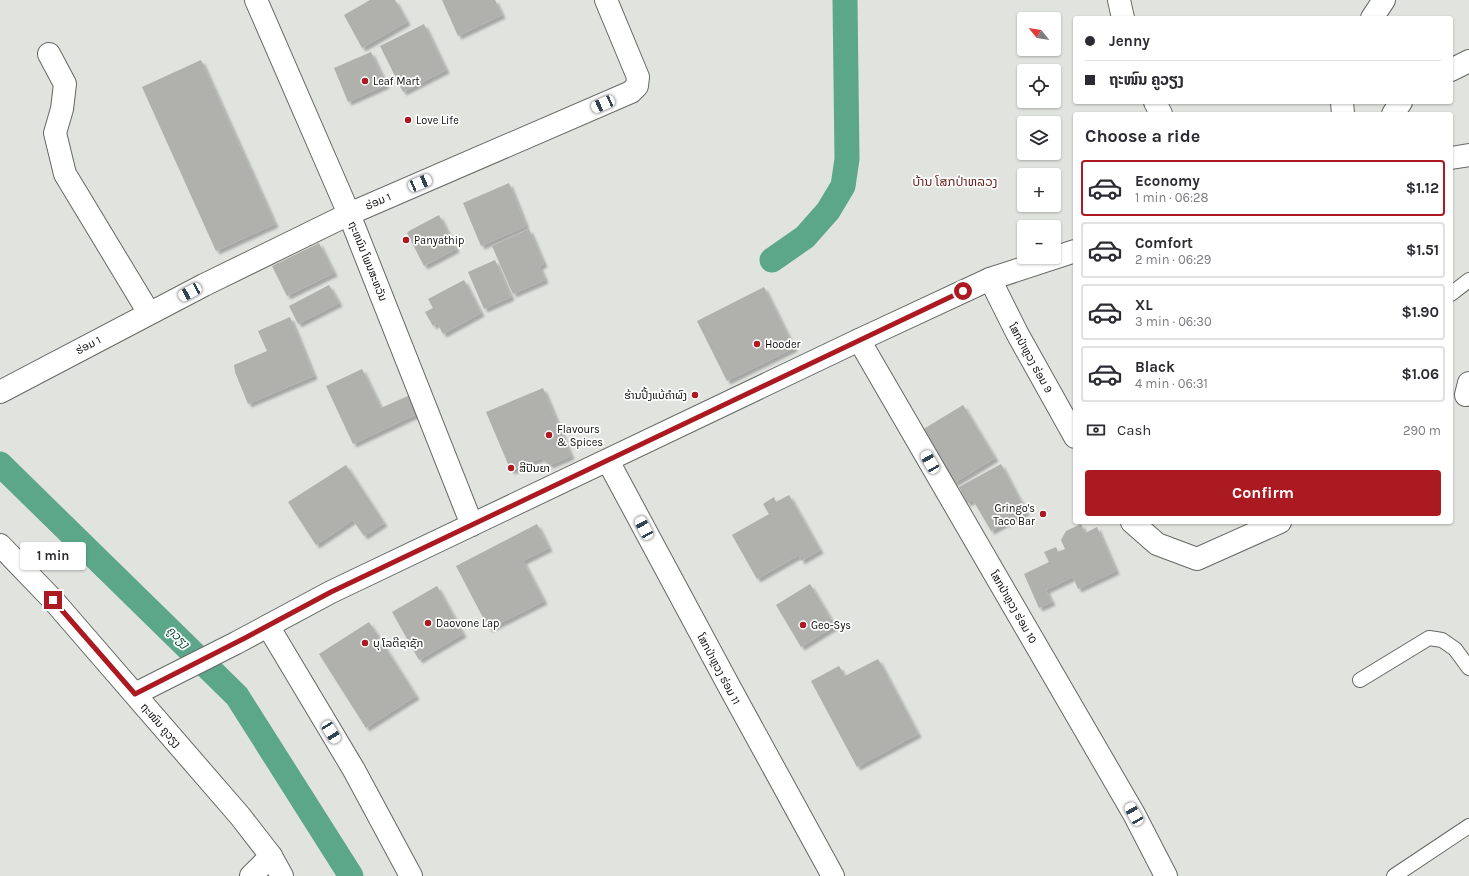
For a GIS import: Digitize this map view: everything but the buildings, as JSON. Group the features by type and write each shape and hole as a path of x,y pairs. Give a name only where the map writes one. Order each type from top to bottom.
{"street":[{"name":"ຖະຫນົນ ໂພນສະຫວັນ","path":"256,0 350,214 472,525"},
{"name":"ຮ່ອມ 1","path":"0,391 204,284 350,214 631,92 637,86 638,77 606,0"},
{"path":"1119,0 1123,16"},
{"path":"1373,16 1384,0"},
{"path":"49,54 65,84 62,109 55,133 65,174 149,313"},
{"path":"1453,69 1469,61"},
{"path":"1453,158 1469,155"},
{"path":"144,690 331,592 859,340 990,279 1073,252"},
{"name":"ໂສກປ່າຫຼວງ ຮ່ອມ 9","path":"990,279 1017,333 1073,433"},
{"name":"ໂສກປ່າຫຼວງ ຮ່ອມ 10","path":"859,340 1134,814 1166,876"},
{"name":"ໂສກປ່າຫຼວງ ຮ່ອມ 11","path":"608,461 833,876"},
{"path":"1134,524 1157,544 1197,559 1276,524"},
{"name":"ຖະໜົນ ຄູວຽງ","path":"0,545 144,690 271,856 282,876"},
{"path":"268,626 354,770 411,876"},
{"path":"251,876 271,856"}],"lane":[{"path":"1453,292 1469,280"},
{"path":"1360,680 1429,638 1442,640 1455,649 1469,668"},
{"path":"1394,876 1469,826"}],"waterway":[{"path":"772,260 805,237 828,211 843,186 847,159 845,0"},
{"name":"ຄູວຽງ","path":"0,464 237,696 351,876"}],"place":[{"name":"Leaf Mart","path":"365,81"},
{"name":"Love Life","path":"408,120"},
{"name":"Panyathip","path":"406,240"},
{"name":"Hooder","path":"757,344"},
{"name":"ຮ້ານປິ້ງແບ້ຄຳຜົງ","path":"695,395"},
{"name":"Flavours & Spices","path":"549,435"},
{"name":"ສີປັນຍາ","path":"511,468"},
{"name":"Gringo's Taco Bar","path":"1043,514"},
{"name":"Daovone Lap","path":"428,623"},
{"name":"Geo-Sys","path":"803,625"},
{"name":"ບຸ ໂລຕີຊາຊັກ","path":"365,643"}],"district":[{"name":"ບ້ານ ໂສກປ່າຫລວງ","path":"955,181"}],"route":[{"path":"53,600 135,694 331,592 963,291"}]}
